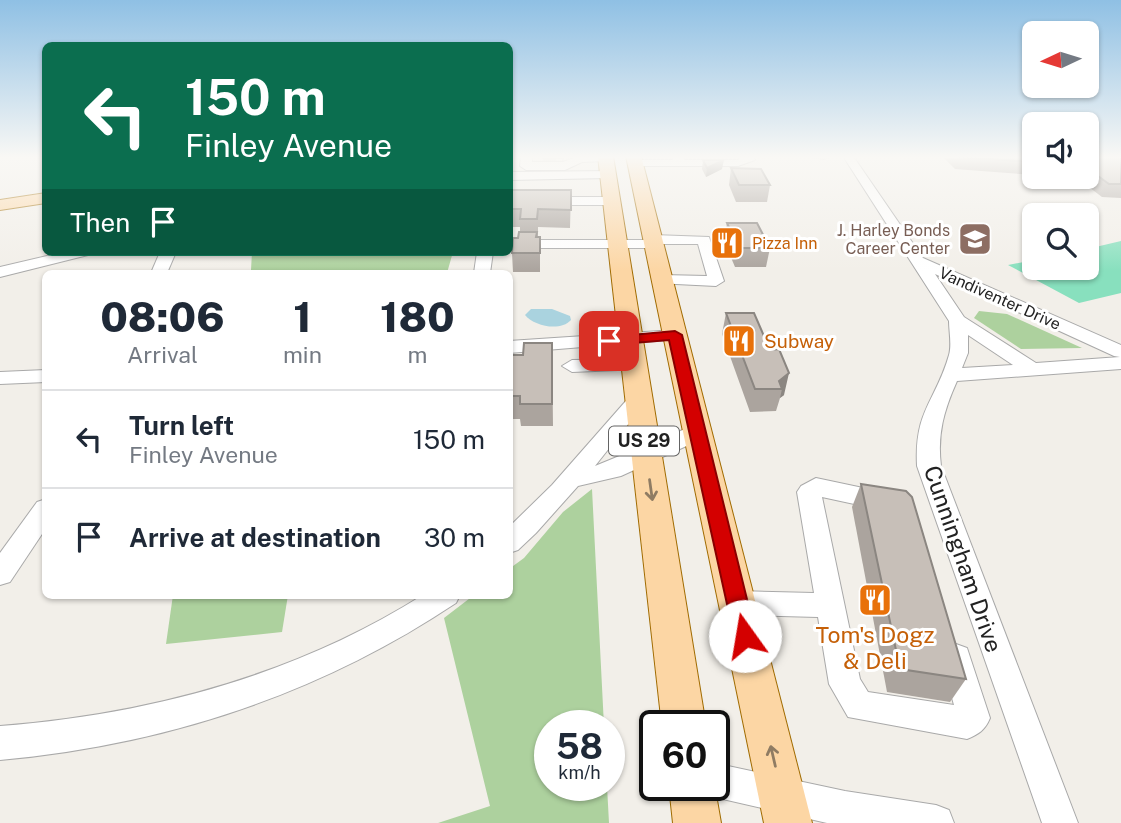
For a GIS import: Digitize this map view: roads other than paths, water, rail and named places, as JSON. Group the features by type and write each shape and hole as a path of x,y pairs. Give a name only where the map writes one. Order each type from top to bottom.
{"main road":[{"name":"US 29","path":"598,194 617,244 682,710"},
{"name":"US 29","path":"611,194 653,242 785,809"},
{"path":"0,205 42,199"},
{"path":"694,801 697,823"}],"street":[{"name":"Vandiventer Drive","path":"874,194 918,261 1121,352"},
{"path":"513,244 617,244 704,240 716,281 662,280"},
{"path":"0,272 66,256"},
{"path":"918,261 958,321 1032,369"},
{"name":"Cunningham Drive","path":"958,321 959,353 952,375 938,395 932,414 927,442 929,466 1060,823"},
{"path":"572,366 632,352 675,335"},
{"path":"513,346 632,352"},
{"path":"952,375 1121,363"},
{"path":"0,378 42,376"},
{"path":"513,539 572,478 591,451 639,398"},
{"path":"572,478 613,470 698,432"},
{"path":"909,509 904,505 816,487 809,492 845,684 859,706 967,723 974,718 948,628"},
{"path":"0,574 42,514"},
{"path":"0,743 119,730 230,699 332,659 440,599"},
{"path":"737,603 830,606"},
{"path":"730,787 785,809 936,823"}],"water":[{"path":"531,309 552,309 570,316 571,320 554,327 541,325 525,315"}],"place":[{"name":"J. Harley Bonds Career Center","path":"975,239"},
{"name":"Pizza Inn","path":"727,243"},
{"name":"Subway","path":"739,341"},
{"name":"Tom's Dogz & Deli","path":"875,600"}]}
